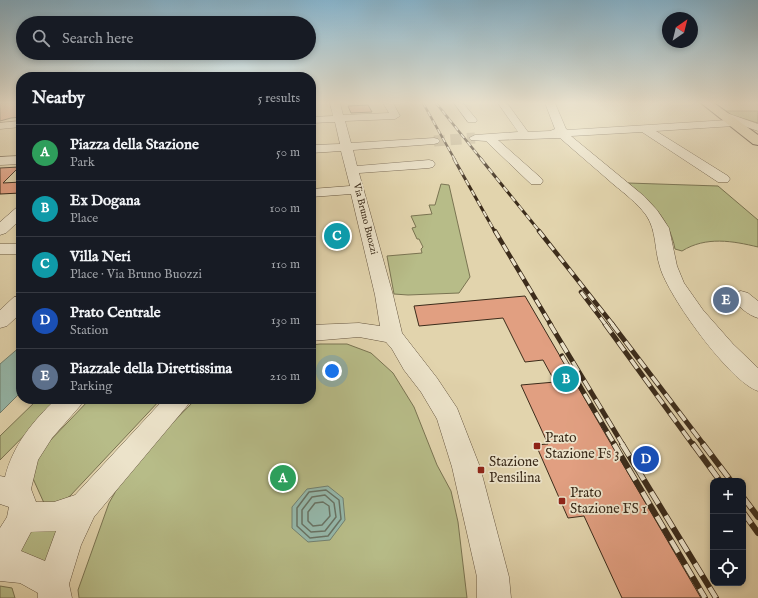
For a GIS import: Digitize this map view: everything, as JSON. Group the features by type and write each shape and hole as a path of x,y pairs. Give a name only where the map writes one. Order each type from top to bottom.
{"main road":[{"path":"744,131 758,141"}],"street":[{"name":"Via Bruno Buozzi","path":"343,131 384,295 392,336"},
{"path":"522,131 525,135"},
{"path":"536,181 482,138 596,131"},
{"path":"648,131 722,179"},
{"path":"562,133 639,199 652,213 661,228 668,266 675,284 696,315 726,350 758,382"},
{"path":"316,149 434,141"},
{"path":"0,161 16,160"},
{"path":"352,170 429,164"},
{"path":"316,193 357,190"},
{"path":"0,230 16,216"},
{"path":"0,249 16,249"},
{"path":"741,297 758,311"},
{"path":"2,318 16,306"},
{"path":"316,333 359,330 392,336 399,343 412,364 429,385 448,416 466,467 477,507 492,577 494,598"},
{"path":"0,553 11,540 18,528 13,500 22,467 32,444 44,428 67,404"},
{"path":"0,565 24,567 54,591 67,542 84,506 175,404"},
{"path":"13,500 54,517 84,506"}],"green space":[{"path":"628,183 718,186 758,220 758,247 720,241 700,243 682,251 675,249 664,220 651,204"},
{"path":"441,184 449,185 470,277 459,293 408,295 394,294 387,256 422,253 421,249 423,247 412,228 416,227 411,216 432,214 429,205 435,205"},
{"path":"316,344 347,344 371,353 393,373 414,407 437,465 451,491 458,522 467,598 79,598 78,590 109,503 130,466 191,404 316,404"},
{"path":"33,404 55,404 0,460 0,436"},
{"path":"85,404 156,404 70,496 56,506 44,503 30,472 44,447"},
{"path":"75,518 49,571 10,553 30,527"},
{"path":"0,586 12,588 15,598 0,598"}],"water":[{"path":"16,350 16,397 0,413 0,364"},
{"path":"328,486 343,498 345,520 330,540 308,542 292,528 292,507 307,489"}],"building":[{"path":"16,167 16,170 3,183 16,182 16,193 0,194 0,168"},
{"path":"346,230 348,240 326,242 324,232"},
{"path":"525,296 701,598 622,598 584,516 568,518 536,445 548,444 521,385 555,382 543,360 525,362 503,318 419,326 414,306"}],"tunnel":[{"path":"434,141 475,138"}],"railway":[{"path":"439,131 455,160"},
{"path":"459,131 482,160"},
{"path":"454,159 495,232"},
{"path":"481,159 540,232"},
{"path":"495,231 551,325"},
{"path":"539,231 613,325"},
{"path":"581,292 606,325"},
{"path":"550,324 623,445"},
{"path":"605,324 693,445"},
{"path":"612,324 704,445"},
{"path":"562,356 615,445"},
{"path":"614,444 705,598"},
{"path":"622,444 716,598"},
{"path":"693,444 718,478"},
{"path":"703,444 729,478"},
{"path":"746,501 758,517"},
{"path":"744,514 758,533"}],"place":[{"name":"Villa Neri","path":"337,236"},
{"name":"Piazzale della Direttissima","path":"726,300"},
{"name":"Ex Dogana","path":"566,379"},
{"name":"Prato Stazione Fs 3","path":"537,446"},
{"name":"Prato Centrale","path":"646,459"},
{"name":"Stazione Pensilina","path":"481,470"},
{"name":"Piazza della Stazione","path":"283,478"},
{"name":"Prato Stazione FS 1","path":"562,501"}]}
